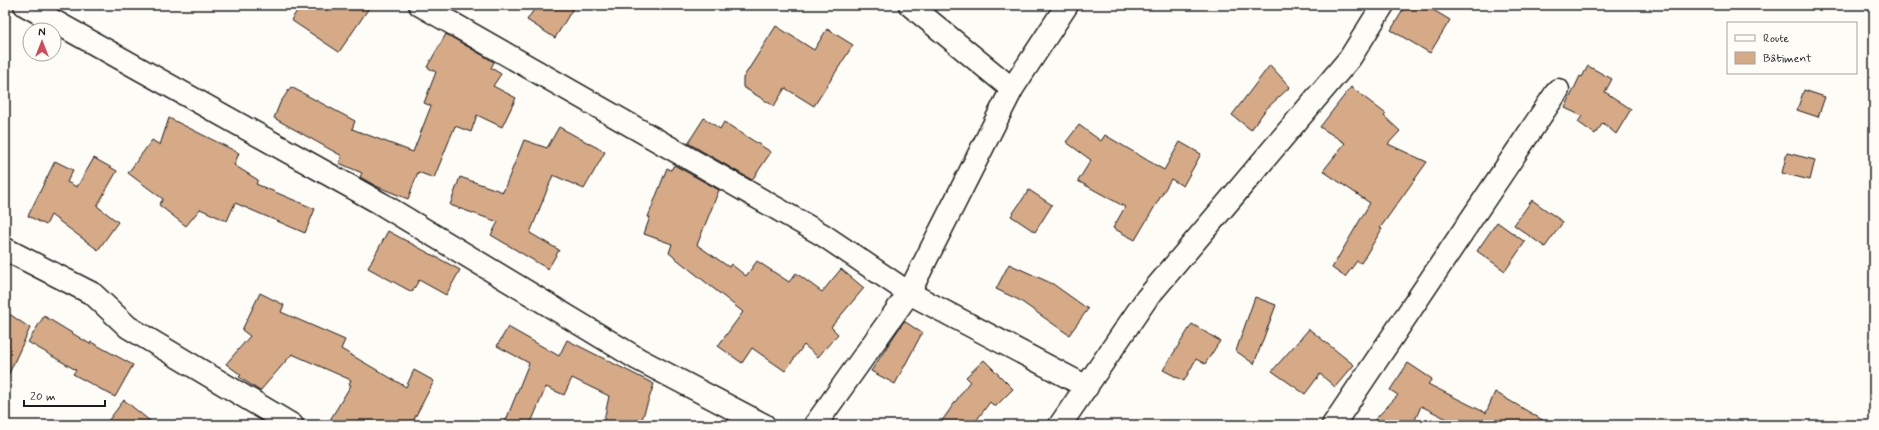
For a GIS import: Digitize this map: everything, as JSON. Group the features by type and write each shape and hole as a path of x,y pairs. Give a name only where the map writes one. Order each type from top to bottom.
{"street":[{"path":"24,5 380,203 638,359 764,425"},
{"path":"420,5 824,235 909,293 1087,387"},
{"path":"910,5 1012,89"},
{"path":"815,425 909,293 1012,89 1067,5"},
{"path":"1060,425 1147,298 1350,58 1383,5"},
{"path":"1333,425 1558,90"},
{"path":"5,249 92,294 128,327 292,425"}],"building":[{"path":"301,5 371,5 339,52 291,20"},
{"path":"537,5 575,5 555,38 527,20"},
{"path":"1406,5 1425,5 1450,20 1430,53 1391,30"},
{"path":"776,26 814,50 827,29 853,45 814,106 785,88 774,106 743,87 743,78"},
{"path":"446,34 494,62 491,68 501,74 493,86 516,98 502,127 477,115 471,132 455,126 434,178 418,172 408,199 376,186 360,177 362,173 339,163 342,156 274,118 280,103 291,87 355,121 352,129 413,152 431,106 424,103 436,72 427,67"},
{"path":"1270,65 1290,87 1266,109 1251,130 1232,115"},
{"path":"1588,66 1612,79 1605,92 1631,109 1616,134 1603,123 1595,134 1578,122 1582,116 1565,108 1580,76 1582,77"},
{"path":"1351,87 1386,114 1384,116 1400,131 1388,144 1427,162 1380,228 1382,229 1361,263 1357,261 1345,277 1332,268 1370,203 1323,171 1345,143 1320,127"},
{"path":"1804,90 1825,97 1818,117 1797,110"},
{"path":"169,118 239,153 234,165 258,180 256,184 315,209 305,233 235,203 227,221 200,209 186,226 159,205 163,199 128,173 152,140 160,145"},
{"path":"704,118 720,129 724,122 771,152 752,180 688,143"},
{"path":"1079,125 1101,141 1105,135 1164,170 1180,142 1201,154 1183,186 1171,179 1135,240 1113,228 1125,207 1078,181 1091,160 1066,142"},
{"path":"559,127 605,152 584,189 553,175 530,233 559,250 548,269 491,235 498,222 450,205 460,177 503,192 524,140 547,148"},
{"path":"1787,153 1815,160 1810,180 1782,173"},
{"path":"94,158 117,171 97,206 118,222 98,250 51,215 46,225 28,216 55,161 73,170 67,182 77,187"},
{"path":"674,165 719,190 697,245 729,267 731,264 746,276 757,261 789,282 796,273 822,292 841,269 864,288 831,327 838,334 818,357 804,345 785,371 752,348 742,363 718,346 743,312 669,253 672,244 644,234 650,217 648,217 667,168 671,170"},
{"path":"1029,190 1052,205 1035,232 1011,216"},
{"path":"1532,200 1563,222 1545,247 1514,225"},
{"path":"1497,222 1525,242 1505,271 1477,251"},
{"path":"388,231 460,270 446,295 419,280 412,292 368,268"},
{"path":"1009,264 1053,284 1088,309 1069,335 1019,300 996,289"},
{"path":"260,293 284,305 281,312 345,340 341,349 406,387 414,370 434,381 411,425 327,425 351,385 349,384 351,380 292,354 260,391 239,377 241,375 226,364 250,336 242,330"},
{"path":"1255,297 1276,305 1254,364 1236,351"},
{"path":"5,311 30,328 5,382"},
{"path":"44,316 90,344 91,342 133,365 115,397 73,374 76,370 28,342"},
{"path":"904,321 922,333 895,384 871,371"},
{"path":"1192,324 1220,341 1205,364 1196,359 1184,381 1163,370"},
{"path":"508,327 559,356 567,340 654,384 640,425 603,425 609,396 572,378 564,395 546,387 530,425 504,425 529,363 497,346"},
{"path":"1309,329 1354,365 1335,387 1320,374 1305,394 1272,371"},
{"path":"984,360 1013,389 995,407 990,402 973,425 939,425 970,381 966,377"},
{"path":"1408,363 1432,379 1428,384 1486,413 1495,392 1551,425 1459,425 1421,406 1413,425 1370,425 1398,395 1390,390"},
{"path":"124,400 155,425 105,425"}]}
